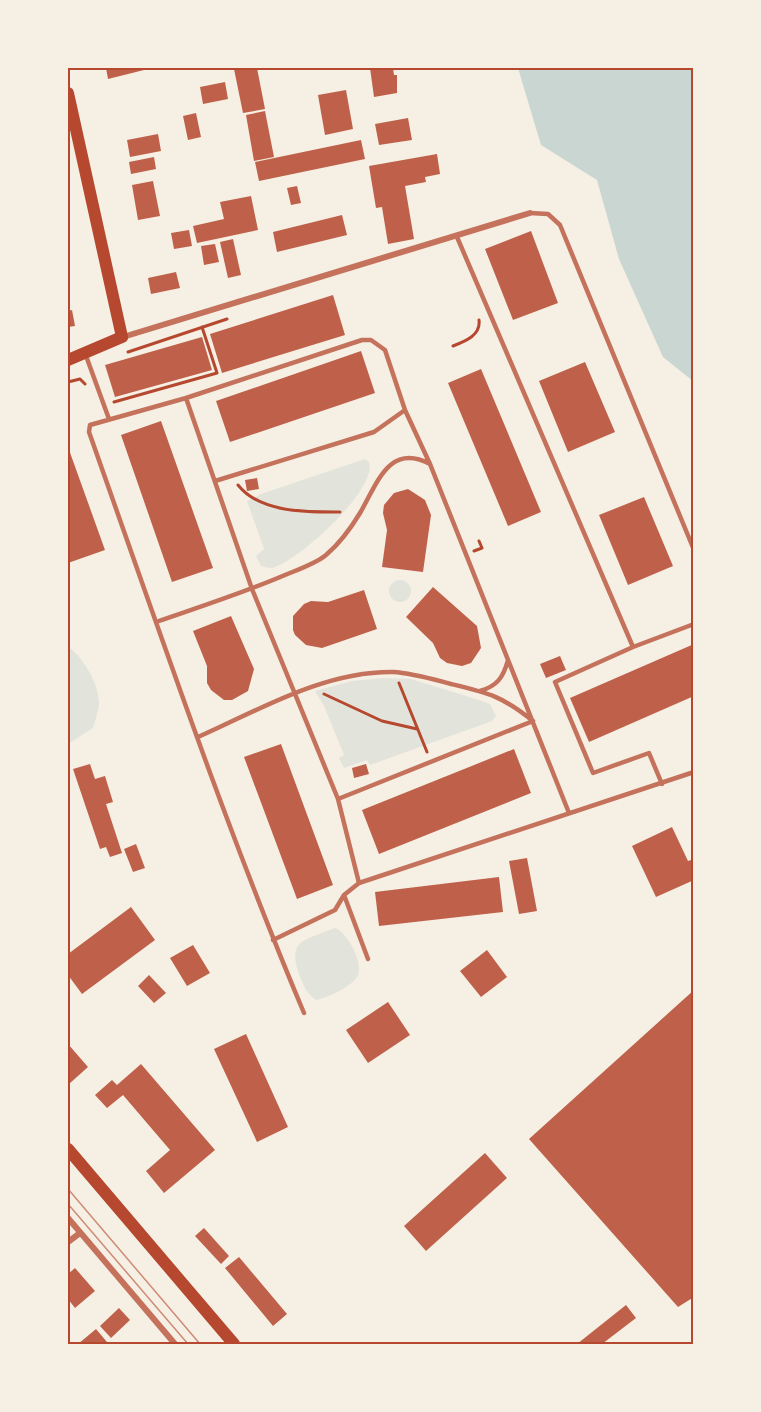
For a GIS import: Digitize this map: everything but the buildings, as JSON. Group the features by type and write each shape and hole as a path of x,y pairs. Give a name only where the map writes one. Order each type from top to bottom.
{"main road":[{"path":"68,93 122,337 68,360"},
{"path":"68,1149 234,1344"}],"street":[{"path":"122,337 530,213"},
{"path":"68,1218 176,1344"},
{"path":"68,1242 80,1233"}],"lane":[{"path":"530,213 548,214 560,225 693,550"},
{"path":"457,237 633,647"},
{"path":"304,1013 273,940 156,622 89,432 90,425 186,398 362,340 371,340 385,350 405,410 430,464 569,813"},
{"path":"85,353 109,419"},
{"path":"186,398 252,589 338,799 359,883"},
{"path":"215,481 374,432 405,410"},
{"path":"156,622 252,589 325,557 350,529 383,470 394,462 418,458 430,464"},
{"path":"662,784 649,753 593,773 555,682 633,647 693,624"},
{"path":"480,691 494,687 505,673 508,658"},
{"path":"198,737 310,687 348,677 395,672 480,691 506,700 533,721"},
{"path":"338,799 533,721"},
{"path":"273,940 335,910 344,895 359,883 693,772"},
{"path":"344,895 368,959"}],"path":[{"path":"118,355 236,316"},
{"path":"453,346 476,333 480,328 479,316"},
{"path":"110,392 112,402 217,373 202,327"},
{"path":"68,382 80,379 86,386"},
{"path":"232,477 248,498 298,510 340,512"},
{"path":"473,551 482,548 479,541"},
{"path":"395,672 430,762"},
{"path":"310,687 382,721 417,729"}],"shaded area":[{"path":"518,68 693,68 693,381 663,357 619,259 597,180 541,145"},
{"path":"365,459 369,462 369,474 362,489 335,522 287,561 273,568 261,566 256,556 264,549 247,501 261,494"},
{"path":"400,580 408,583 411,591 408,599 400,602 392,599 389,591 392,583"},
{"path":"68,647 74,651 90,672 97,689 99,705 93,728 68,744"},
{"path":"384,678 411,679 479,700 490,704 496,716 492,721 370,765 367,760 344,768 339,758 344,755 324,706 315,691 352,681"},
{"path":"335,928 345,936 354,949 359,971 354,981 344,988 316,1000 306,990 296,965 295,955 301,943"}],"tram line":[{"path":"68,1189 200,1344"},
{"path":"68,1204 188,1344"}]}
